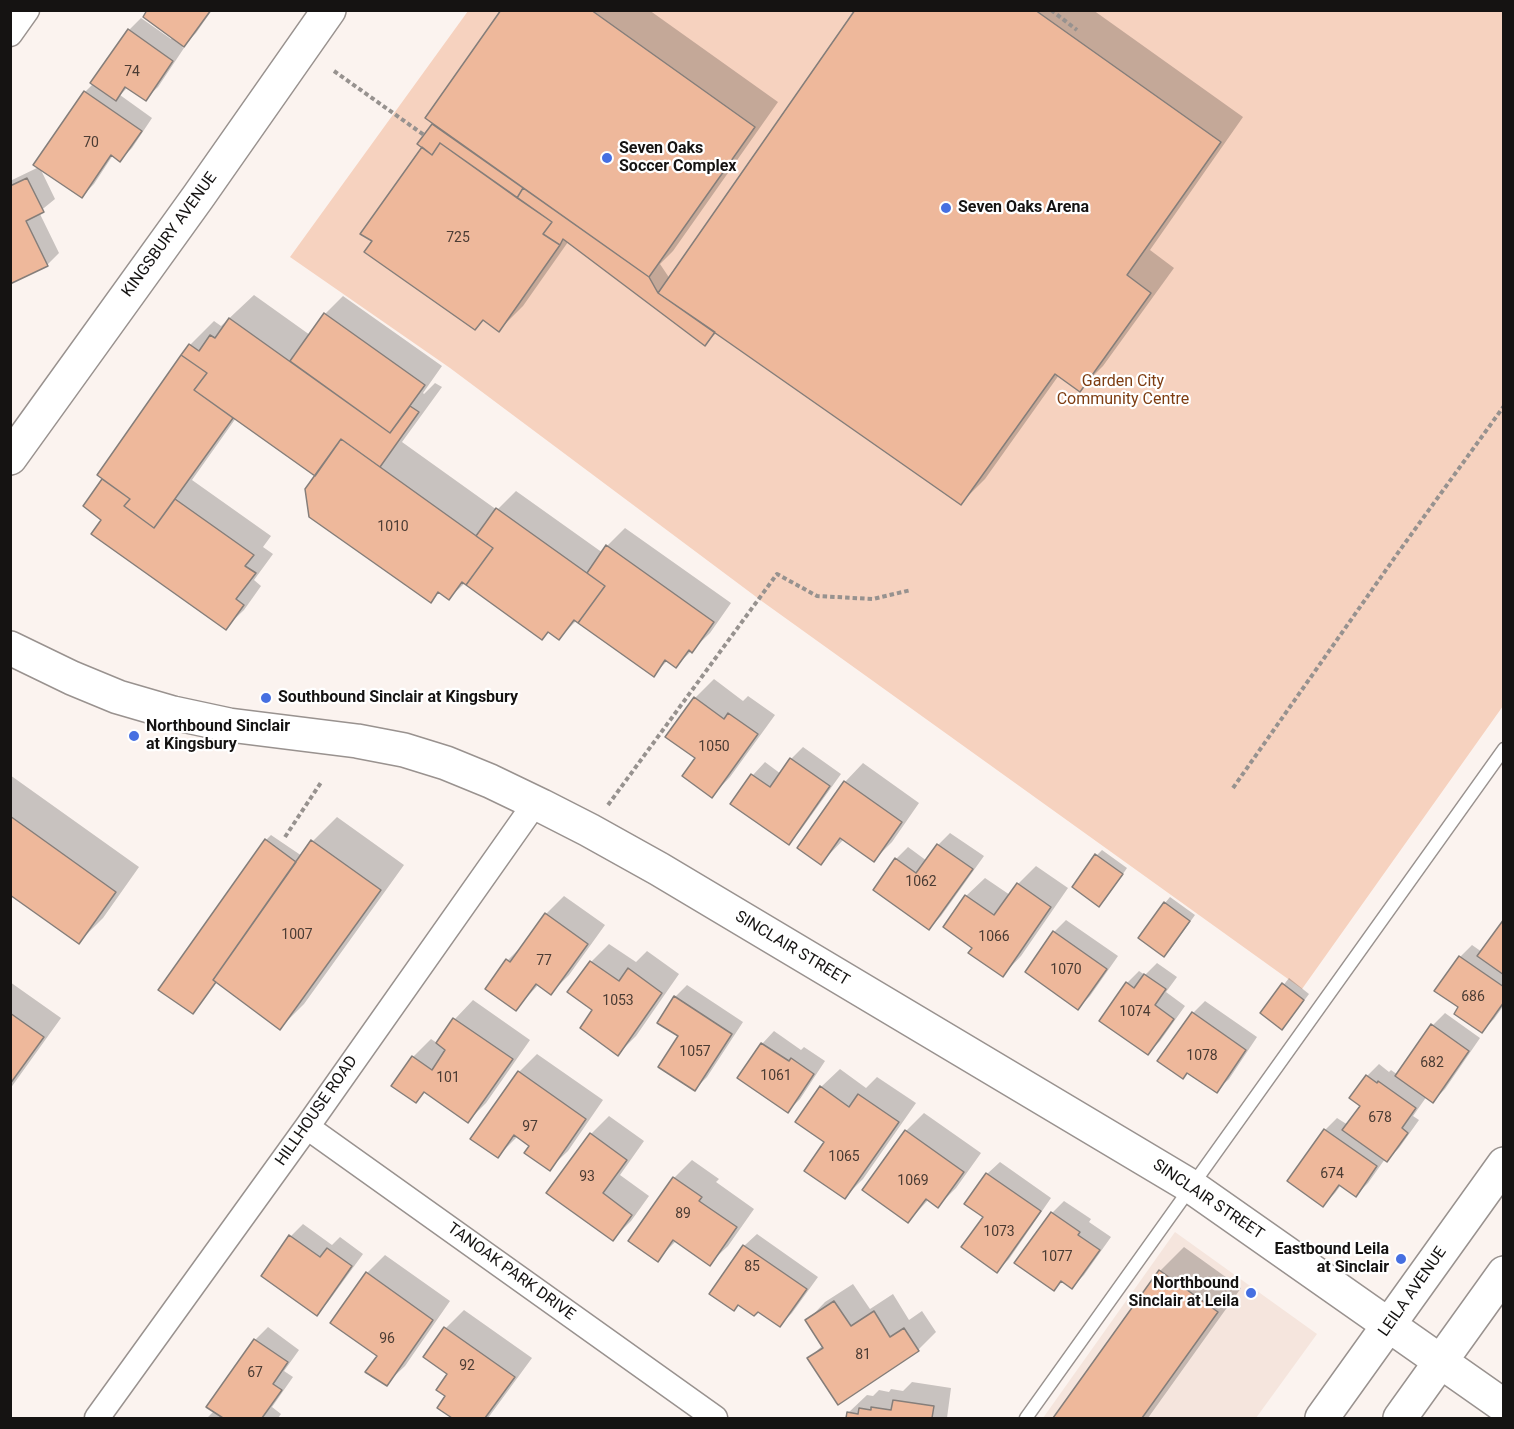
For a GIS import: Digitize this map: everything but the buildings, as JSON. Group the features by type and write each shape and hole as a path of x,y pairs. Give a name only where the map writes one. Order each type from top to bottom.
{"street":[{"path":"10,34 27,10"},
{"name":"KINGSBURY AVENUE","path":"10,458 329,10"},
{"name":"SINCLAIR STREET","path":"10,648 118,697 172,713 229,725 357,741 404,750 446,763 536,802 679,882 1192,1187 1503,1406"},
{"name":"HILLHOUSE ROAD","path":"97,1419 536,802"},
{"name":"TANOAK PARK DRIVE","path":"307,1126 715,1419"},
{"name":"LEILA AVENUE","path":"1322,1419 1503,1164"},
{"path":"1400,1419 1503,1273"}],"lane":[{"path":"1026,1419 1503,749"}],"path":[{"path":"1051,10 1077,30"},
{"path":"334,71 424,135"},
{"path":"1233,788 1503,405"},
{"path":"589,830 777,574 817,596 873,599 910,590"},
{"path":"285,837 322,781"}],"shaded area":[{"path":"1175,1232 1317,1334 1256,1418 1043,1418"}],"green space":[{"name":"Garden City Community Centre","path":"468,11 1503,11 1503,706 1302,989 763,602 450,368 290,257"}],"place":[{"name":"Seven Oaks Soccer Complex","path":"607,158"},
{"name":"Seven Oaks Arena","path":"946,208"},
{"name":"Southbound Sinclair at Kingsbury","path":"266,698"},
{"name":"Northbound Sinclair at Kingsbury","path":"134,736"},
{"name":"Eastbound Leila at Sinclair","path":"1401,1259"},
{"name":"Northbound Sinclair at Leila","path":"1251,1293"}]}
